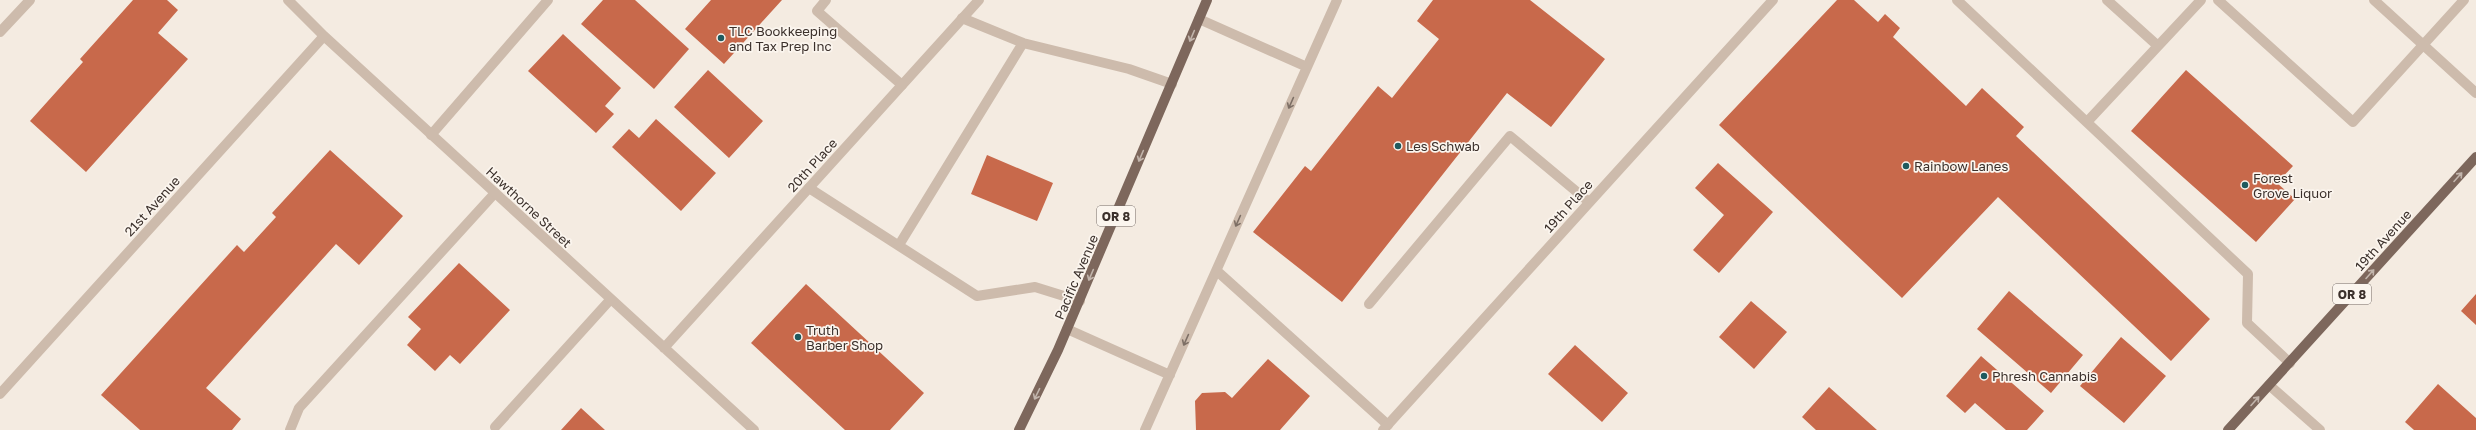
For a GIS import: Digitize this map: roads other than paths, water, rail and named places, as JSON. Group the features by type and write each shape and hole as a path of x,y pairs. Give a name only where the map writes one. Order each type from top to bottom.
{"main road":[{"name":"Pacific Avenue","path":"1019,430 1080,301 1207,0"},
{"name":"19th Avenue","path":"2228,430 2476,157"}],"street":[{"path":"0,32 30,0"},
{"name":"Hawthorne Street","path":"288,0 324,36 610,300 754,430"},
{"path":"431,134 548,0"},
{"path":"826,0 817,11 902,85"},
{"name":"20th Place","path":"664,348 979,0"},
{"path":"1144,430 1337,0"},
{"name":"19th Place","path":"1385,428 1773,0"},
{"path":"1957,0 2248,274 2248,323 2290,363"},
{"path":"2107,0 2158,46"},
{"path":"2087,122 2201,0"},
{"path":"2218,0 2353,122 2464,0"},
{"path":"2374,0 2476,93"},
{"path":"962,18 1023,44 1129,69 1172,84"},
{"path":"1199,19 1307,67"},
{"name":"21st Avenue","path":"0,394 324,36"},
{"path":"899,245 1023,44"},
{"path":"1369,304 1510,136 1589,202"},
{"path":"809,188 977,296 1035,287 1080,301"},
{"path":"290,430 299,408 495,193"},
{"path":"1216,271 1385,428"},
{"path":"495,427 610,300"},
{"path":"1067,329 1170,375"},
{"path":"2269,385 2320,430"}],"place":[{"name":"TLC Bookkeeping and Tax Prep Inc","path":"721,38"},
{"name":"Les Schwab","path":"1398,146"},
{"name":"Rainbow Lanes","path":"1906,166"},
{"name":"Forest Grove Liquor","path":"2245,185"},
{"name":"Truth Barber Shop","path":"798,337"},
{"name":"Phresh Cannabis","path":"1984,376"}]}
